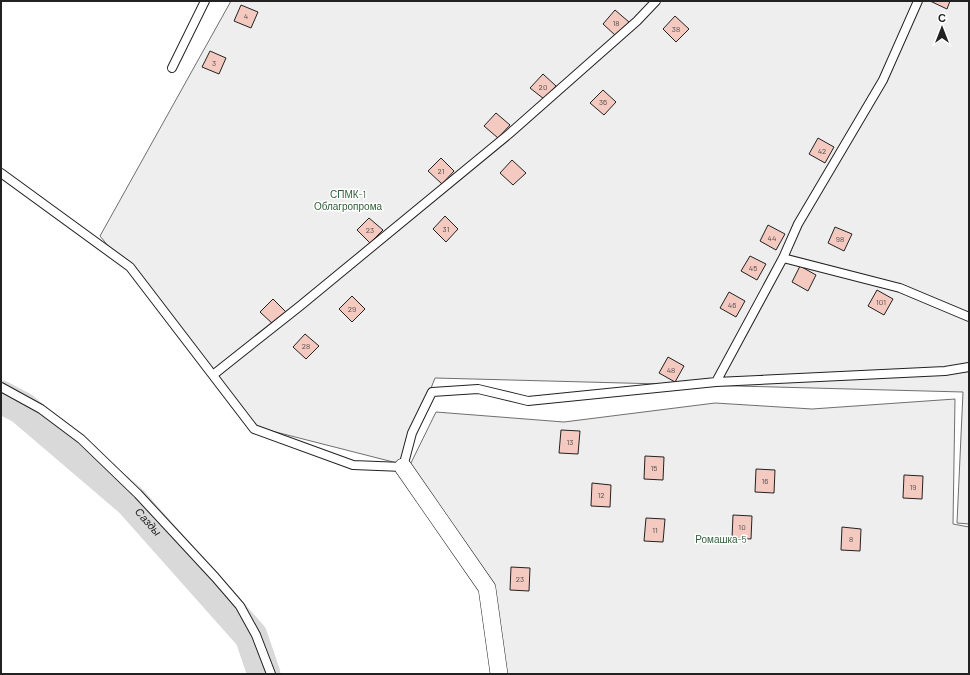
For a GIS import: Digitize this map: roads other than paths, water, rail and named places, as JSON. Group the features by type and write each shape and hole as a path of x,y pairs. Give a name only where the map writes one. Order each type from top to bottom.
{"street":[{"path":"403,467 487,588 499,674"}],"lane":[{"path":"172,68 205,1"},
{"path":"213,375 300,306 509,134 637,20 656,1"},
{"path":"716,382 783,258 798,224 883,80 918,1"},
{"path":"1,173 130,267 254,429 353,465 403,467 412,433 432,392 478,389 528,401 716,382 945,371 969,367"},
{"path":"783,258 900,288 969,317"},
{"path":"1,387 41,409 82,439 138,494 240,606 256,634 271,674"}],"waterway":[{"name":"Сазды","path":"1,397 22,408 131,501 251,636 264,674"}],"park label":[{"name":"СПМК-1 Облагропрома","path":"348,200"},
{"name":"Ромашка-5","path":"721,539"}]}
